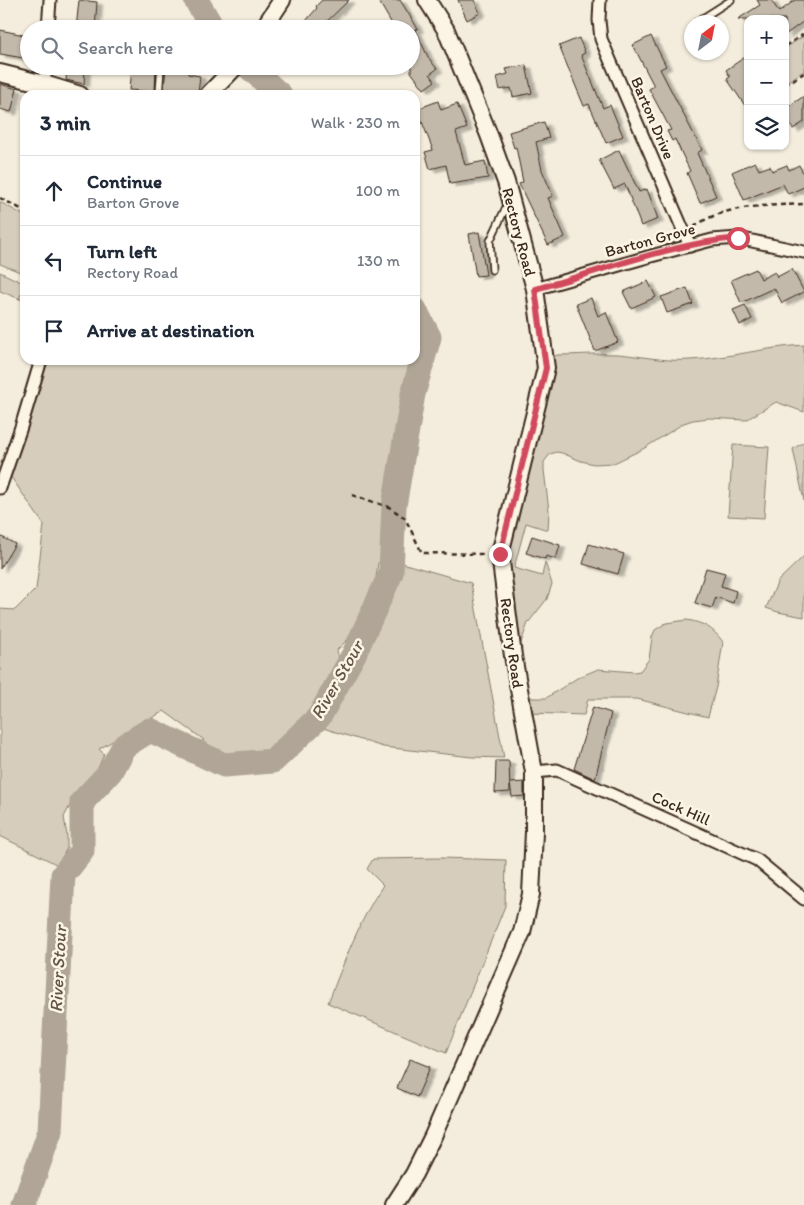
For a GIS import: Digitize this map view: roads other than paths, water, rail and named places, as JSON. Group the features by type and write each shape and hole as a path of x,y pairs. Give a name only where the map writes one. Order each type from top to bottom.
{"street":[{"path":"49,20 50,0"},
{"path":"269,20 282,0"},
{"name":"Rectory Road","path":"394,1205 414,1174 433,1136 522,932 531,894 534,832 534,772 513,656 500,554 546,368 535,289 490,135 446,30 427,0"},
{"name":"Barton Drive","path":"600,0 599,20 601,39 690,246"},
{"path":"0,73 64,90"},
{"path":"44,84 45,75"},
{"path":"213,90 228,75"},
{"name":"Barton Grove","path":"535,289 712,240 738,238 804,252"},
{"path":"0,488 40,365"},
{"name":"Cock Hill","path":"534,772 557,770 757,860 804,900"}],"lane":[{"path":"707,15 731,0"},
{"path":"159,90 160,75"},
{"path":"492,270 490,241 510,199"}],"waterway":[{"name":"River Stour","path":"196,0 208,20"},
{"name":"River Stour","path":"258,75 274,90"},
{"name":"River Stour","path":"24,1205 50,1131 63,875 82,851 82,802 110,772 124,746 150,730 224,765 273,761 319,717 354,654 391,573 394,506 413,394 429,337 420,320"}]}
